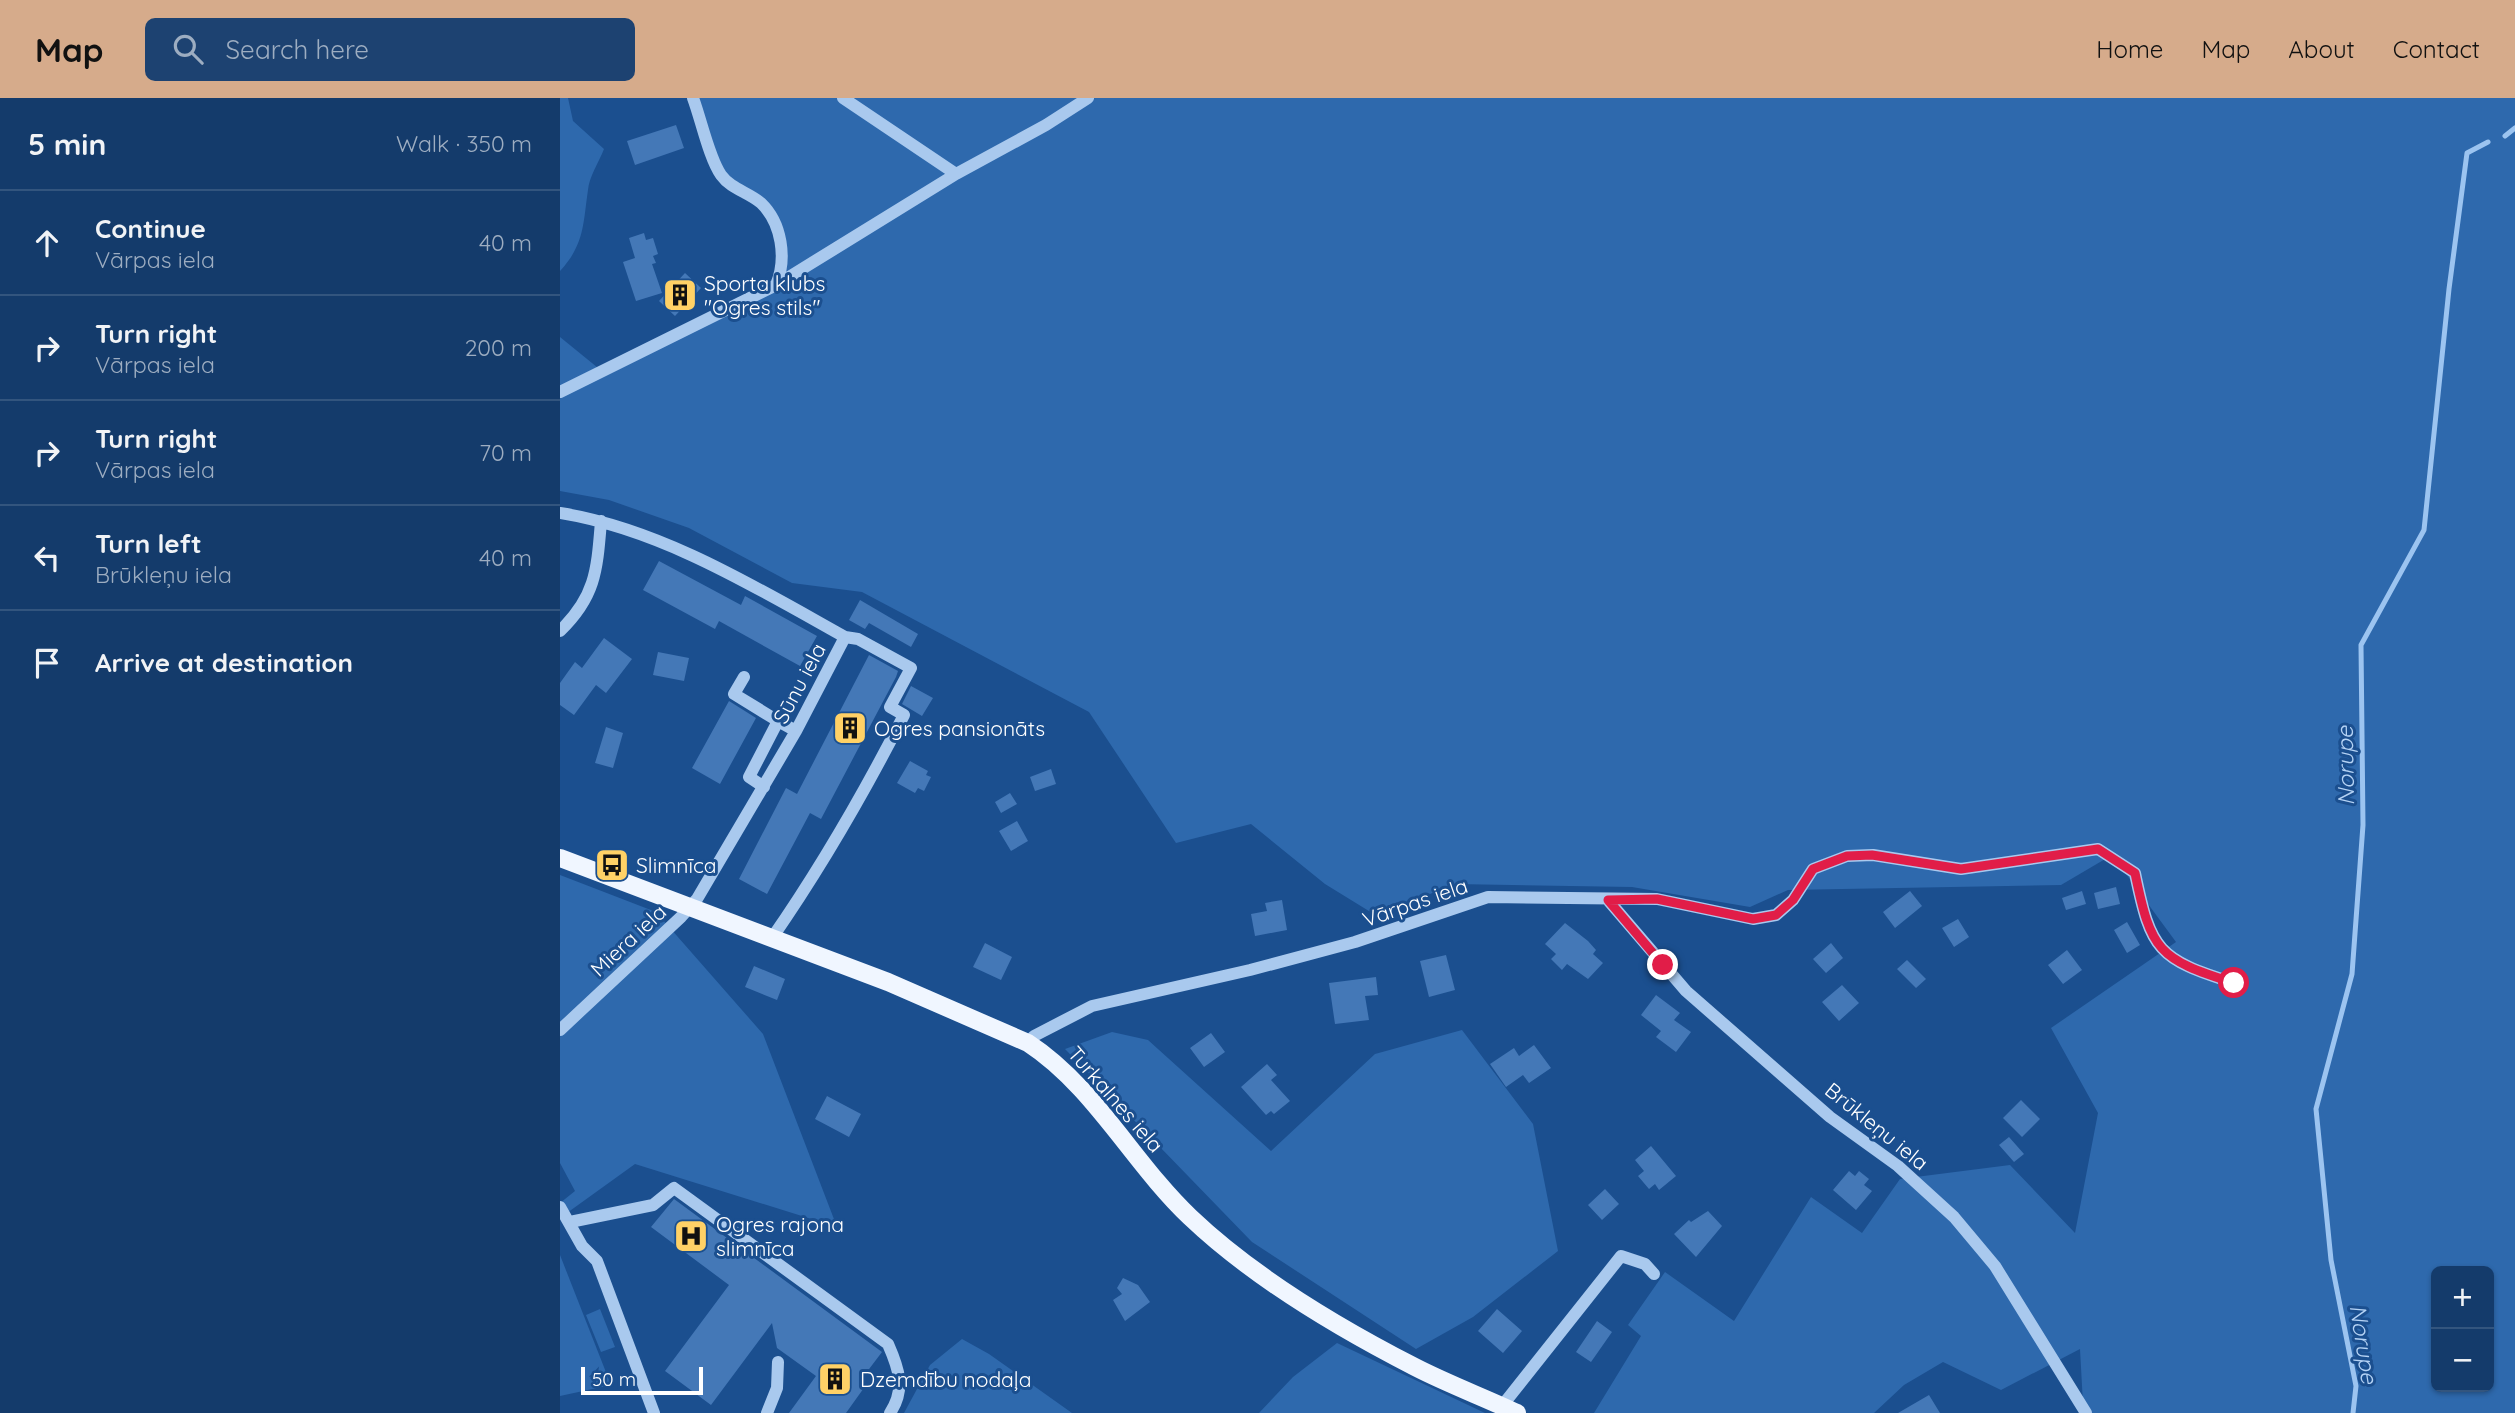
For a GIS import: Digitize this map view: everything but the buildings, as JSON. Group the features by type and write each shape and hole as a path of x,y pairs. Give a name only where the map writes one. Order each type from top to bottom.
{"main road":[{"name":"Turkalnes iela","path":"560,858 888,982 1028,1043 1048,1056 1076,1084 1155,1179 1216,1240 1332,1320 1416,1368 1509,1409"}],"street":[{"path":"693,98 719,173 732,187 762,204 774,223 783,256 776,285"},
{"path":"844,98 956,174"},
{"path":"560,391 776,285 956,174 1046,125 1088,98"},
{"name":"Sūnu iela","path":"560,513 632,529 670,545 845,637 764,787 691,906"},
{"path":"560,631 580,611 589,593 598,562 601,521"},
{"path":"772,938 815,877 863,796 904,715 890,707 911,668 858,639 845,637"},
{"path":"744,677 734,694 796,731"},
{"path":"764,787 749,777 778,721"},
{"name":"Vārpas iela","path":"1028,1043 1034,1036 1092,1006 1250,971 1355,943 1488,897 1657,899 1753,919 1767,919 1793,900 1813,869 1847,856 1872,855 1961,869 2098,849 2135,873 2144,916 2157,946 2187,968 2234,983"},
{"name":"Brūkleņu iela","path":"1608,900 1686,991 1830,1117 1898,1166 1954,1217 1995,1266 2086,1413"},
{"name":"Miera iela","path":"560,1030 691,906"},
{"path":"570,1223 653,1205 674,1188 888,1344 901,1372 898,1400 890,1413"},
{"path":"560,1207 582,1246 597,1261 654,1413"},
{"path":"1509,1409 1621,1256 1645,1264 1654,1274"},
{"path":"767,1413 776,1388 778,1362"}],"shaded area":[{"path":"560,98 568,98 573,121 604,149 589,185 579,242 560,271"},
{"path":"693,98 2515,98 2515,1413 2089,1413 2083,1404 2080,1349 2001,1390 1943,1362 1904,1385 1874,1413 1594,1413 1641,1336 1628,1325 1665,1272 1734,1321 1811,1197 1862,1233 1900,1179 2010,1165 2075,1233 2098,1113 2051,1028 2176,942 2112,855 2061,885 1788,890 1750,907 1632,887 1454,884 1377,916 1325,884 1251,824 1176,843 1089,712 862,592 792,583 689,528 609,500 560,491 560,337 603,372 776,285 782,266 770,216 719,173"},
{"path":"560,875 656,912 763,1034 837,1227 635,1164 560,1218 560,1203 575,1191 560,1163"},
{"path":"1462,1030 1533,1124 1558,1251 1473,1317 1416,1349 1252,1242 1065,1049 1112,1032 1148,1040 1271,1151 1375,1054"},
{"path":"560,1255 611,1385 560,1396"},
{"path":"600,1309 615,1347 601,1352 586,1315"},
{"path":"962,1339 989,1354 1072,1413 904,1413 930,1365"},
{"path":"1337,1343 1485,1413 1259,1413 1293,1377"}],"waterway":[{"name":"Norupe","path":"2505,136 2515,128"},
{"name":"Norupe","path":"2353,1413 2356,1386 2331,1260 2316,1109 2352,974 2363,825 2361,645 2424,530 2449,289 2467,153 2488,142"}],"place":[{"name":"Sporta klubs \"Ogres stils\"","path":"680,295"},
{"name":"Ogres pansionāts","path":"850,728"},
{"name":"Slimnīca","path":"612,865"},
{"name":"Ogres rajona slimnīca","path":"691,1236"},
{"name":"Dzemdību nodaļa","path":"835,1379"}],"route":[{"path":"1663,965 1616,906 1608,900 1657,899 1753,919 1767,919 1793,900 1813,869 1830,860 1847,856 1859,854 1899,858 1961,869 2098,849 2135,873 2144,916 2157,946 2187,968 2234,983"}]}
